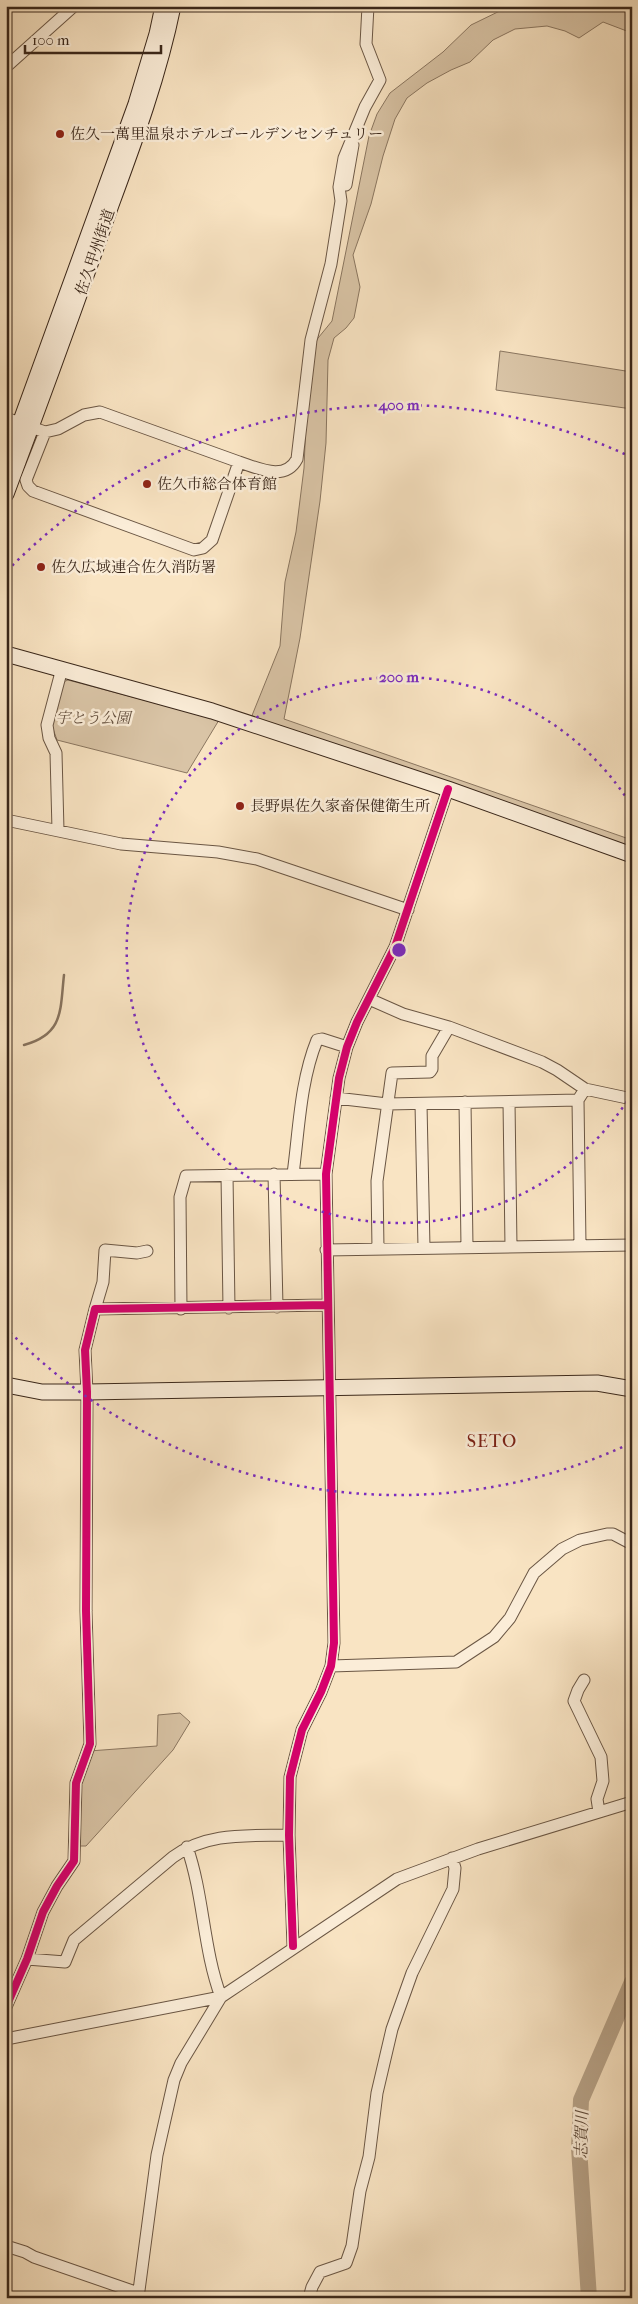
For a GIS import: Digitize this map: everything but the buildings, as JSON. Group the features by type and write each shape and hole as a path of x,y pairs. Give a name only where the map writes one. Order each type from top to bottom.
{"street":[{"path":"6,67 74,6"},
{"name":"佐久甲州街道","path":"6,494 26,424 136,104 157,34 163,6"},
{"name":"佐久甲州街道","path":"6,462 26,424 146,109 165,48 173,6"},
{"path":"239,462 212,540 203,548 194,550 33,491 28,486 26,480 26,424 58,429 84,414 100,412 272,472 290,469 297,460 311,340 332,264 340,201 346,188 353,153 353,138 365,107 380,80 366,44 368,6"},
{"path":"6,654 202,708 448,789 632,855"},
{"path":"58,830 56,753 49,738 47,725 60,676 59,669"},
{"path":"294,1946 289,1835 290,1777 302,1730 321,1692 331,1666 334,1637 326,1174 336,1098 347,1047 357,1022 395,947 448,789"},
{"path":"6,820 121,844 234,854 257,859 408,910"},
{"path":"370,999 402,1014 449,1027 550,1066 585,1089 632,1099"},
{"path":"378,1249 377,1181 392,1073 430,1072 432,1069 432,1056 449,1027"},
{"path":"294,1174 305,1082 311,1055 317,1040 322,1039 347,1047"},
{"path":"580,1246 578,1100 585,1089"},
{"path":"336,1098 388,1104 578,1100"},
{"path":"465,1102 467,1247"},
{"path":"509,1102 511,1247"},
{"path":"421,1104 424,1248"},
{"path":"274,1174 277,1307"},
{"path":"181,1309 180,1197 186,1176 326,1174"},
{"path":"227,1175 229,1308"},
{"path":"326,1250 632,1245"},
{"path":"6,2007 27,1959 43,1912 56,1886 74,1861 76,1783 90,1744 86,1611 87,1392 85,1350 103,1282 105,1250 137,1253 147,1251"},
{"path":"95,1309 327,1305"},
{"path":"6,1385 42,1392 597,1383 632,1389"},
{"path":"331,1666 456,1662 486,1644 499,1632 510,1618 534,1573 562,1549 580,1540 607,1534 613,1534 632,1544"},
{"path":"584,1680 574,1701 601,1757 603,1781 597,1799 599,1812"},
{"path":"6,2039 221,1996 396,1879 452,1858 632,1802"},
{"path":"27,1959 65,1962 74,1940 187,1847 220,1837 289,1835"},
{"path":"6,2246 25,2252 34,2258 138,2295 156,2155 174,2080 181,2063 221,1996 208,1953 202,1906 187,1847"},
{"path":"309,2298 312,2287 320,2272 346,2263 352,2246 360,2191 369,2156 377,2093 392,2029 412,1973 453,1888 455,1868 452,1858"}],"green space":[{"path":"510,6 632,6 632,33 603,22 579,38 565,31 547,26 515,29 493,40 470,62 427,83 407,98 395,119 371,204 353,255 360,287 354,318 334,338 328,360 326,443 320,501 300,638 284,719 632,840 632,850 251,718 280,646 285,582 296,532 304,468 307,397 314,343 332,321 369,136 377,114 390,93 443,52 471,25"},
{"path":"500,351 632,372 632,409 496,390"},
{"name":"宇とう公園","path":"68,680 219,720 187,773 57,740 52,726 63,682"},
{"path":"180,1713 190,1722 173,1750 86,1846 78,1846 79,1784 89,1751 157,1746 158,1715"}],"waterway":[{"path":"24,1045 47,1034 58,1019 64,975"},
{"name":"志賀川","path":"589,2298 579,2148 581,2100 632,1982"}],"cycle path":[{"path":"293,1946 289,1835 290,1777 302,1730 321,1692 331,1666 334,1643 326,1174 339,1078 347,1047 357,1022 395,947 448,789"},
{"path":"6,2007 27,1959 43,1912 57,1886 74,1861 76,1783 90,1744 86,1611 87,1392 85,1350 95,1309 327,1305"}],"place":[{"name":"佐久一萬里温泉ホテルゴールデンセンチュリー","path":"60,134"},
{"name":"佐久市総合体育館","path":"147,484"},
{"name":"佐久広域連合佐久消防署","path":"41,567"},
{"name":"長野県佐久家畜保健衛生所","path":"240,806"}],"district":[{"name":"SETO","path":"492,1441"}]}
